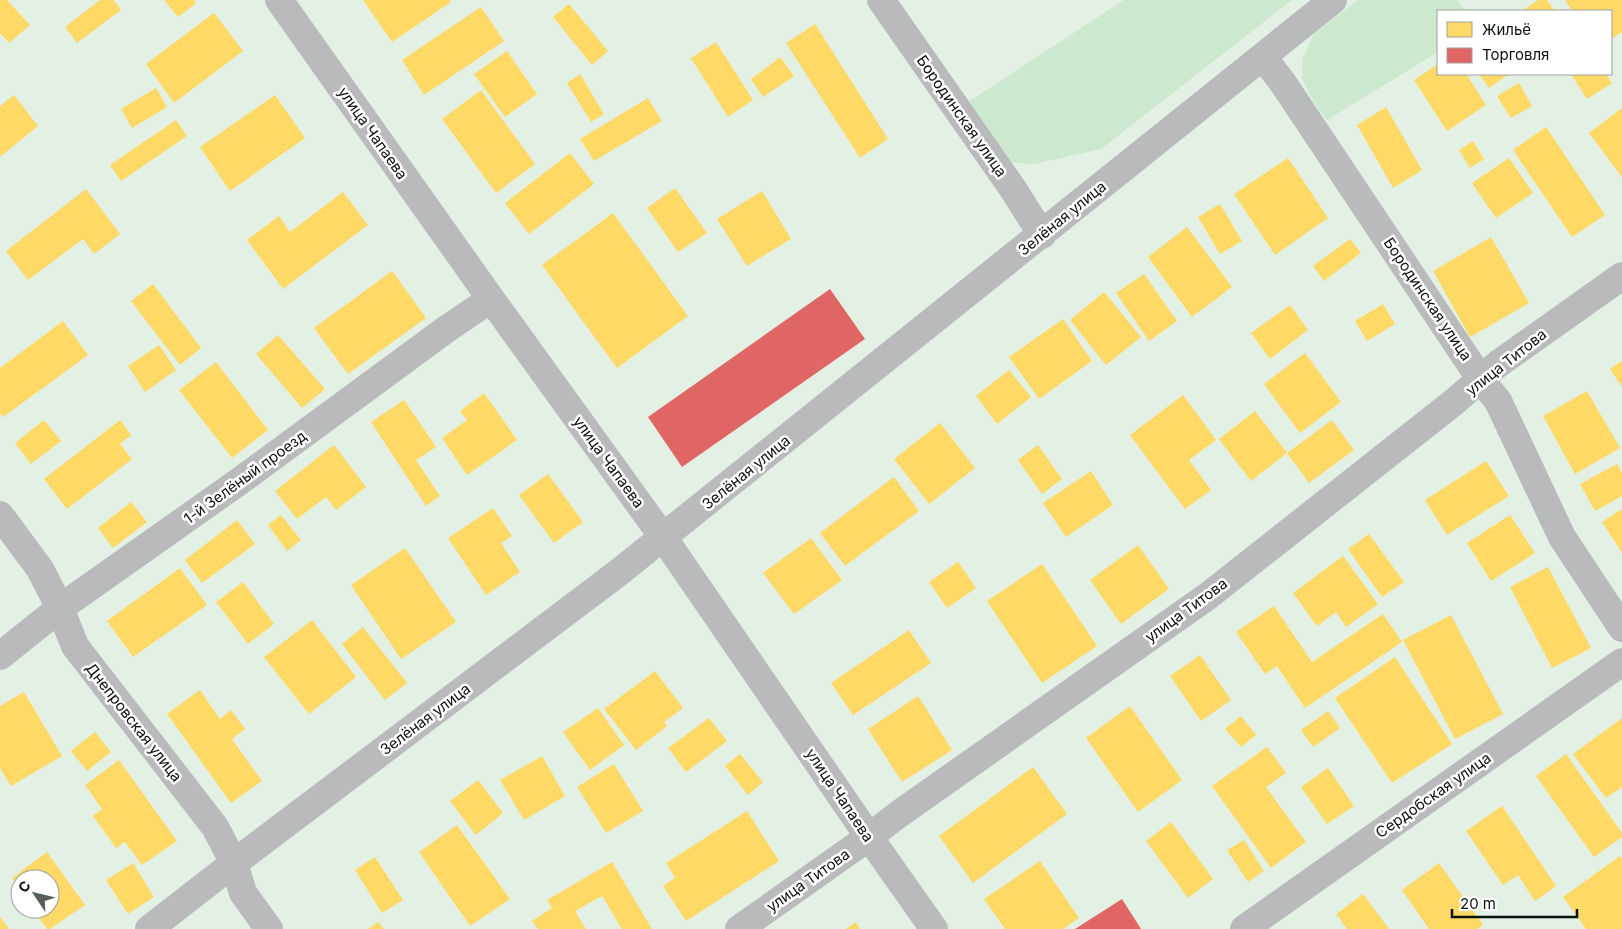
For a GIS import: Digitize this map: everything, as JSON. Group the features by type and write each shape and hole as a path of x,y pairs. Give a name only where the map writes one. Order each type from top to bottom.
{"street":[{"name":"улица Чапаева","path":"279,0 663,537 934,929"},
{"name":"Бородинская улица","path":"881,0 1013,189 1042,235"},
{"name":"Зелёная улица","path":"149,929 618,573 1333,0"},
{"name":"Бородинская улица","path":"1263,57 1289,91 1481,380 1498,401 1562,537 1622,628"},
{"name":"улица Титова","path":"739,929 1208,596 1481,380 1498,364 1622,276"},
{"name":"1-й Зелёный проезд","path":"0,656 60,608 237,483 448,328 491,299"},
{"name":"Днепровская улица","path":"0,515 40,569 60,608 75,646 215,827 234,863 243,893 269,929"},
{"name":"Сердобская улица","path":"1244,929 1622,662"}],"green space":[{"path":"1124,0 1292,0 1101,149 1034,164 1010,162 968,102"},
{"path":"1358,0 1457,0 1464,10 1437,10 1437,53 1327,120 1313,101 1302,78 1303,58 1314,34"}],"building: Жильё":[{"path":"0,0 7,0 30,25 9,43 0,33"},
{"path":"100,0 114,0 121,10 77,43 65,27"},
{"path":"164,0 194,0 196,3 178,17"},
{"path":"363,0 449,0 451,2 392,42"},
{"path":"1538,0 1547,0 1554,10 1523,10"},
{"path":"1565,0 1622,0 1622,32 1612,38 1612,10 1571,10"},
{"path":"569,4 608,51 592,65 553,17"},
{"path":"481,7 504,41 424,95 402,60"},
{"path":"214,13 243,51 174,103 146,64"},
{"path":"815,24 888,139 860,158 786,43"},
{"path":"716,42 753,100 728,117 691,58"},
{"path":"507,51 537,94 505,117 474,74"},
{"path":"780,57 794,76 763,97 751,79"},
{"path":"1437,65 1437,75 1467,75 1486,105 1447,131 1414,80"},
{"path":"580,74 604,114 591,122 567,83"},
{"path":"1480,75 1508,75 1489,88"},
{"path":"1572,75 1607,75 1612,83 1587,99"},
{"path":"1519,83 1532,106 1511,118 1497,96"},
{"path":"156,88 167,107 132,128 121,109"},
{"path":"481,90 535,164 496,193 442,119"},
{"path":"14,95 38,126 0,157 0,106"},
{"path":"275,95 305,138 230,191 200,147"},
{"path":"648,98 662,121 594,161 580,139"},
{"path":"1386,107 1422,170 1393,188 1357,125"},
{"path":"1622,108 1622,177 1589,133"},
{"path":"176,120 187,136 121,181 110,165"},
{"path":"1546,127 1605,215 1572,237 1513,150"},
{"path":"1473,141 1484,159 1470,168 1459,150"},
{"path":"570,153 594,184 529,234 505,203"},
{"path":"1288,158 1328,218 1275,255 1234,194"},
{"path":"1509,158 1533,193 1496,218 1472,183"},
{"path":"675,188 707,233 678,252 647,208"},
{"path":"86,189 120,234 94,254 83,239 28,280 6,251"},
{"path":"762,191 791,239 747,266 717,219"},
{"path":"343,192 368,225 283,289 247,240 279,216 290,232"},
{"path":"1220,204 1242,241 1220,254 1198,217"},
{"path":"613,213 688,316 617,368 542,265"},
{"path":"1187,227 1232,287 1192,317 1148,257"},
{"path":"1491,237 1529,303 1470,337 1433,271"},
{"path":"1350,239 1361,253 1324,281 1313,266"},
{"path":"392,271 426,318 348,374 314,328"},
{"path":"1144,274 1177,321 1149,341 1116,293"},
{"path":"153,284 201,348 180,365 131,301"},
{"path":"1104,292 1141,337 1106,365 1070,320"},
{"path":"1383,304 1395,324 1367,341 1355,321"},
{"path":"1290,305 1308,330 1270,359 1251,333"},
{"path":"1063,319 1092,361 1039,399 1009,357"},
{"path":"63,321 88,355 3,417 0,413 0,368"},
{"path":"278,335 325,389 302,408 256,354"},
{"path":"159,345 176,370 145,392 128,366"},
{"path":"1305,353 1341,402 1300,433 1264,384"},
{"path":"1622,361 1622,387 1610,369"},
{"path":"216,362 268,430 232,458 179,390"},
{"path":"1009,370 1031,397 997,424 976,396"},
{"path":"1587,391 1620,448 1575,474 1543,416"},
{"path":"484,393 517,440 467,475 442,438 467,420 460,411"},
{"path":"1183,395 1216,440 1189,460 1211,490 1185,509 1130,435"},
{"path":"404,400 436,447 416,460 440,496 426,506 371,422"},
{"path":"1255,411 1287,453 1251,481 1219,439"},
{"path":"44,420 61,441 31,464 15,443"},
{"path":"120,420 131,435 120,444 132,459 67,509 44,479"},
{"path":"1332,420 1354,450 1309,483 1287,453"},
{"path":"940,423 975,468 929,504 894,459"},
{"path":"334,445 366,487 336,510 326,497 297,519 275,491"},
{"path":"1038,445 1062,479 1042,494 1018,460"},
{"path":"1486,461 1509,496 1447,535 1425,500"},
{"path":"1617,464 1622,473 1622,496 1595,511 1580,484"},
{"path":"1091,471 1113,505 1066,537 1043,503"},
{"path":"548,474 583,522 554,543 519,495"},
{"path":"894,477 919,511 845,566 820,533"},
{"path":"131,502 147,522 113,548 98,528"},
{"path":"493,508 512,536 501,543 520,572 486,595 448,538"},
{"path":"1622,509 1622,553 1602,522"},
{"path":"281,515 301,540 287,551 268,525"},
{"path":"1510,515 1535,553 1491,581 1467,543"},
{"path":"237,520 255,544 202,583 185,560"},
{"path":"1369,534 1404,582 1382,597 1348,549"},
{"path":"811,538 842,580 794,614 763,573"},
{"path":"1138,545 1169,589 1121,624 1090,580"},
{"path":"405,548 456,622 401,659 351,585"},
{"path":"1343,556 1378,604 1346,627 1336,612 1317,626 1293,593"},
{"path":"958,562 976,588 947,608 929,582"},
{"path":"1042,564 1097,646 1042,683 987,601"},
{"path":"1548,567 1591,648 1552,668 1510,587"},
{"path":"180,568 207,605 133,657 107,621"},
{"path":"243,582 274,624 248,644 216,602"},
{"path":"1274,606 1312,662 1383,614 1402,642 1305,708 1277,666 1265,674 1236,632"},
{"path":"1451,615 1503,714 1455,739 1403,640"},
{"path":"312,620 356,677 309,714 264,657"},
{"path":"363,627 407,683 385,700 342,644"},
{"path":"909,630 931,663 853,715 831,683"},
{"path":"1200,655 1231,700 1201,721 1170,676"},
{"path":"1395,657 1452,744 1392,783 1335,698"},
{"path":"655,671 683,708 664,722 667,726 636,750 604,709"},
{"path":"200,690 220,719 231,710 245,729 232,739 262,781 231,803 167,714"},
{"path":"24,692 62,756 11,786 0,768 0,706"},
{"path":"918,696 952,750 902,782 868,729"},
{"path":"1130,706 1182,780 1138,812 1086,738"},
{"path":"598,708 624,745 590,770 563,732"},
{"path":"1328,711 1340,728 1313,747 1301,730"},
{"path":"1241,716 1256,735 1241,747 1225,729"},
{"path":"709,718 727,741 686,772 668,748"},
{"path":"1622,718 1622,787 1606,798 1573,754"},
{"path":"95,732 111,752 87,771 71,751"},
{"path":"1267,747 1286,773 1266,787 1306,842 1271,868 1212,786"},
{"path":"740,754 763,782 748,795 725,766"},
{"path":"1566,754 1622,833 1622,837 1594,857 1536,776"},
{"path":"542,756 565,796 524,820 500,780"},
{"path":"119,760 177,841 142,865 125,842 116,848 93,816 102,809 85,785"},
{"path":"614,764 643,811 606,833 577,787"},
{"path":"1033,767 1067,814 973,883 939,836"},
{"path":"1328,768 1354,806 1327,824 1301,787"},
{"path":"478,780 503,813 476,835 450,801"},
{"path":"1502,806 1556,886 1535,901 1518,875 1503,885 1466,831"},
{"path":"747,811 779,861 686,921 663,886 675,878 666,863"},
{"path":"1171,822 1213,879 1188,898 1146,841"},
{"path":"457,825 510,899 470,926 419,852"},
{"path":"1244,840 1264,871 1248,882 1227,850"},
{"path":"47,852 59,869 24,869"},
{"path":"1620,856 1622,859 1622,929 1586,929 1563,897"},
{"path":"375,857 403,900 382,913 355,870"},
{"path":"1040,861 1079,918 1063,929 1005,929 984,899"},
{"path":"612,862 652,929 622,929 602,896 575,911 586,929 538,929 532,921 552,908 547,900"},
{"path":"133,863 154,897 128,914 106,880"},
{"path":"1439,863 1483,925 1477,929 1429,929 1402,890"},
{"path":"60,870 85,905 50,929 47,929 40,919 60,919"},
{"path":"1363,894 1389,929 1347,929 1336,914"},
{"path":"0,917 9,929 0,929"},
{"path":"378,922 384,929 368,929"},
{"path":"856,922 860,929 846,929"}],"building: Торговля":[{"path":"830,289 865,339 682,467 648,417"},
{"path":"1122,899 1141,929 1075,929"}]}
